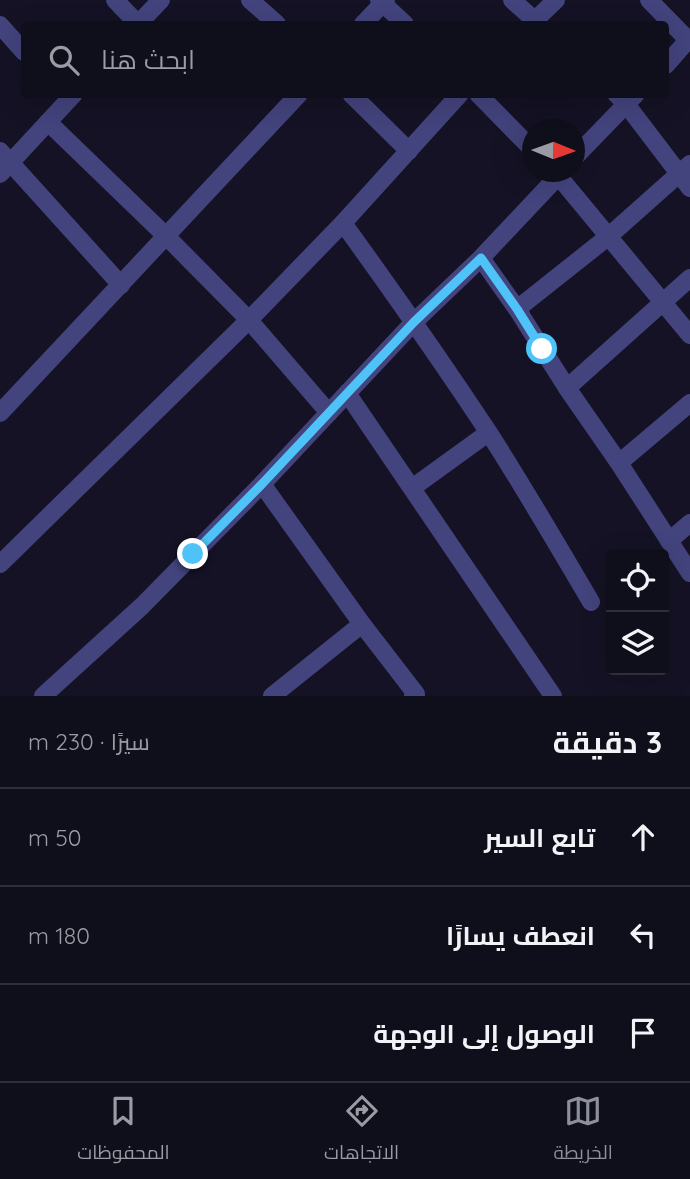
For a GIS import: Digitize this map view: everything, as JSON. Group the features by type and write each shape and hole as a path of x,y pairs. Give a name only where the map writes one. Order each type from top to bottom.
{"street":[{"path":"114,0 135,21"},
{"path":"141,21 161,0"},
{"path":"250,0 274,21"},
{"path":"512,0 533,21"},
{"path":"537,21 556,0"},
{"path":"649,0 689,41 669,62"},
{"path":"365,21 382,1 402,21"},
{"path":"0,25 21,49"},
{"path":"67,98 48,122 4,162 121,285"},
{"path":"0,413 295,98"},
{"path":"355,98 409,151"},
{"path":"0,564 248,320 343,223 456,98"},
{"path":"482,98 522,138"},
{"path":"517,309 686,175 626,98 585,146"},
{"path":"48,122 248,320 329,413"},
{"path":"43,696 142,606 262,484 414,322 481,258 551,182"},
{"path":"566,182 690,335"},
{"path":"343,223 488,432 591,602"},
{"path":"481,258 690,573"},
{"path":"567,388 690,278"},
{"path":"347,393 553,696"},
{"path":"619,463 690,403"},
{"path":"412,488 488,432"},
{"path":"262,484 415,695"},
{"path":"669,541 690,523"},
{"path":"272,696 362,624"}],"route":[{"path":"193,554 414,322 481,258 542,349"}]}
